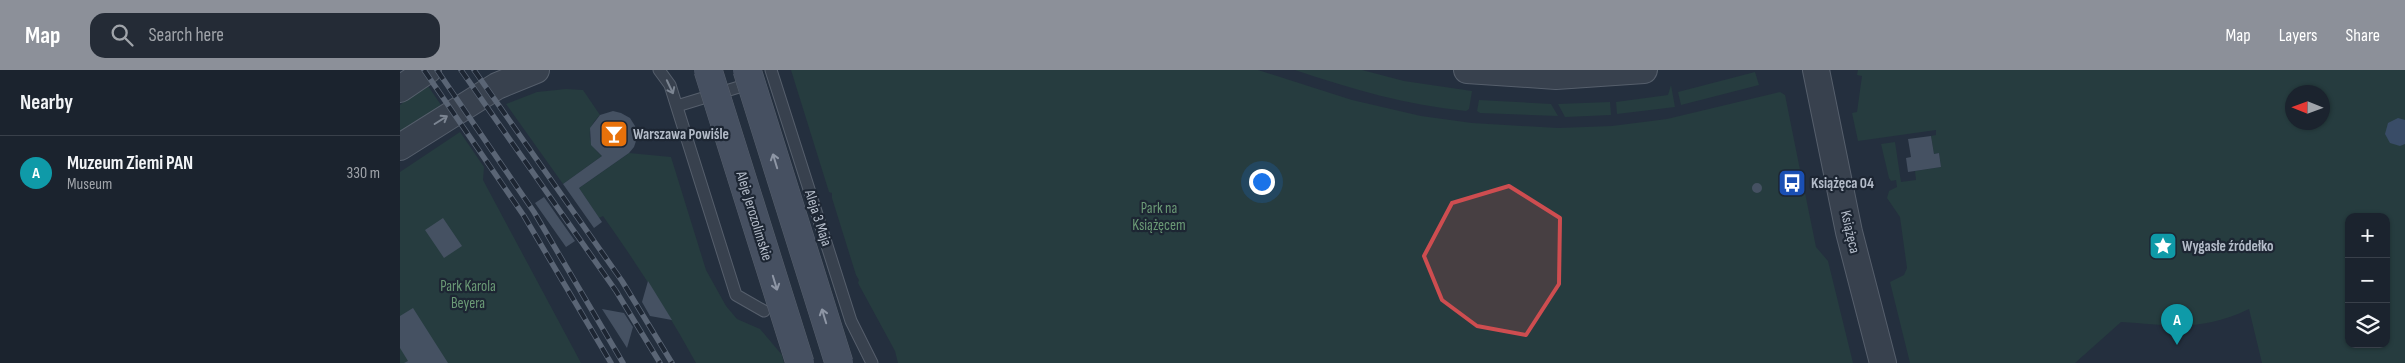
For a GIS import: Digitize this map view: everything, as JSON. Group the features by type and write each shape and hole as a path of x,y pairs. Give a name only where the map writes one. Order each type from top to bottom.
{"main road":[{"name":"Aleje Jerozolimskie","path":"708,70 800,363"},
{"path":"746,70 839,363"}],"street":[{"path":"400,89 428,70"},
{"path":"400,147 497,86 536,70"},
{"path":"1466,70 1556,76 1644,70"},
{"name":"Książęca","path":"1816,70 1849,232 1883,363"}],"lane":[{"path":"659,70 670,85 736,295 764,311"},
{"path":"677,106 772,73"},
{"name":"Aleja 3 Maja","path":"772,73 851,321 872,363"}],"highlighted area":[{"path":"1509,186 1560,218 1559,284 1526,335 1477,326 1442,300 1424,256 1452,203"}],"green space":[{"name":"Park na Książęcem","path":"791,70 1258,70 1352,100 1421,116 1472,123 1558,128 1612,126 1667,119 1780,92 1785,95 1800,170 1781,174 1786,197 1805,193 1816,247 1828,261 1853,363 898,363 895,351 858,283 859,280 832,193 829,192"},
{"path":"1295,70 1362,70 1404,81 1472,91 1469,109 1466,111 1422,105 1358,90"},
{"path":"1858,70 2405,70 2405,363 2262,363 2249,309 2216,321 2201,324 2171,325 2121,322 2075,363 1910,363 1890,282 1904,275 1907,268 1900,217 1887,198 1889,191 1897,187 1896,180 1891,181 1889,178 1881,144 1895,142 1901,182 1916,180 1915,171 1941,167 1939,153 1934,154 1931,136 1936,135 1936,130 1858,141 1852,113 1857,112 1862,76 1857,75"},
{"path":"1755,72 1759,85 1681,105 1678,92"},
{"path":"426,83 441,105 400,133 400,105"},
{"path":"1671,85 1675,107 1617,114 1616,102 1668,95"},
{"path":"566,89 583,90 600,115 592,126 590,136 593,146 602,156 563,184 506,104 537,92"},
{"path":"1479,100 1551,104 1558,116 1480,113 1477,111"},
{"path":"1610,102 1611,115 1565,117 1558,104"},
{"name":"Park Karola Beyera","path":"460,132 484,167 483,180 581,363 400,363 400,172"},
{"path":"629,153 671,157 706,270 726,306 737,319 760,329 782,355 784,363 696,363 628,252 603,216 599,218 579,188"}],"water":[{"path":"2398,118 2405,120 2405,144 2400,146 2390,143 2385,134 2388,123"}],"building":[{"path":"613,111 630,118 635,126 637,138 634,147 629,153 579,188 602,222 594,228 563,184 602,156 591,145 590,128 600,115"},
{"path":"1931,136 1934,154 1939,153 1941,167 1908,172 1906,158 1911,157 1908,139"},
{"path":"1757,183 1762,188 1757,193 1752,188"},
{"path":"544,197 575,241 566,247 535,203"},
{"path":"443,218 462,246 444,258 425,230"},
{"path":"648,281 672,320 650,316 642,302"},
{"path":"413,308 448,363 404,363 408,361 400,348 400,316"},
{"path":"602,309 624,313 633,327 627,348"}],"railway":[{"path":"424,70 524,216 611,363"},
{"path":"437,70 534,212 623,363"},
{"path":"461,70 616,291 660,363"},
{"path":"474,70 622,281 672,363"}],"place":[{"name":"Warszawa Powiśle","path":"614,134"},
{"name":"Książęca 04","path":"1792,183"},
{"name":"Wygasłe źródełko","path":"2163,246"},
{"name":"Muzeum Ziemi PAN","path":"2177,345"}]}
